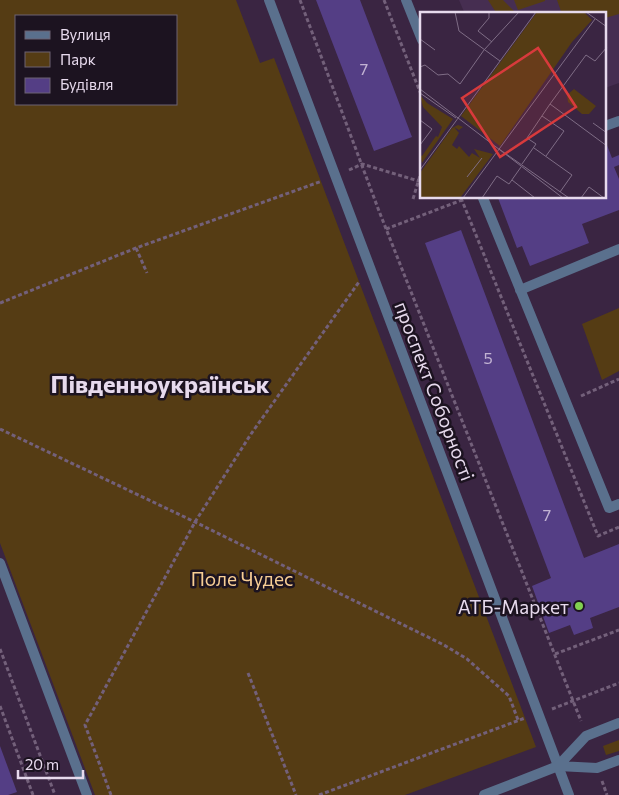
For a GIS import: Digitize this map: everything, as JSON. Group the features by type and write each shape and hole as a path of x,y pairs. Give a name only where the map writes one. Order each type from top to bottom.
{"street":[{"name":"проспект Соборності","path":"269,0 569,795"},
{"path":"406,0 420,35"},
{"path":"606,126 619,121"},
{"path":"483,199 609,508 619,504"},
{"path":"520,290 619,249"},
{"path":"0,563 87,795"},
{"path":"558,766 586,736 619,723"},
{"path":"484,795 558,766 598,768 619,760"}],"path":[{"path":"300,0 386,229 574,700"},
{"path":"384,0 420,91"},
{"path":"0,303 136,248 336,176 362,164 420,181 412,199"},
{"path":"386,229 461,199 598,536 619,527"},
{"path":"136,248 147,273"},
{"path":"111,795 85,725 195,522 251,434 370,267"},
{"path":"547,410 619,379"},
{"path":"0,429 195,522 444,645 467,660 509,696 518,720"},
{"path":"555,654 619,630"},
{"path":"0,649 55,795"},
{"path":"248,673 296,795"},
{"path":"319,795 619,683"},
{"path":"0,706 33,795"}],"shaded area":[{"path":"459,0 619,0 619,83 606,88 606,12 464,12"}],"green space":[{"name":"Поле Чудес","path":"0,0 236,0 260,63 274,58 536,747 405,795 95,795 0,543"},
{"path":"488,0 503,0 515,12 496,12"},
{"path":"514,0 545,0 545,1 518,10"},
{"path":"557,0 619,0 619,14 606,18 606,12 561,12"},
{"path":"619,308 619,371 602,380 582,324"},
{"path":"619,740 619,751 606,755 603,746"}],"building":[{"path":"316,0 360,0 412,137 374,151"},
{"path":"606,143 612,158 619,155 619,165 614,167 619,179 619,210 582,224 589,243 530,266 522,246 517,248 498,199 606,199"},
{"path":"461,230 584,558 619,544 619,607 590,618 593,628 574,635 570,625 549,633 532,586 551,578 425,243"},
{"path":"0,746 17,792 8,795 0,795"}],"place":[{"name":"АТБ-Маркет","path":"579,606"}],"district":[{"name":"Південноукраїнськ","path":"160,383"}]}
